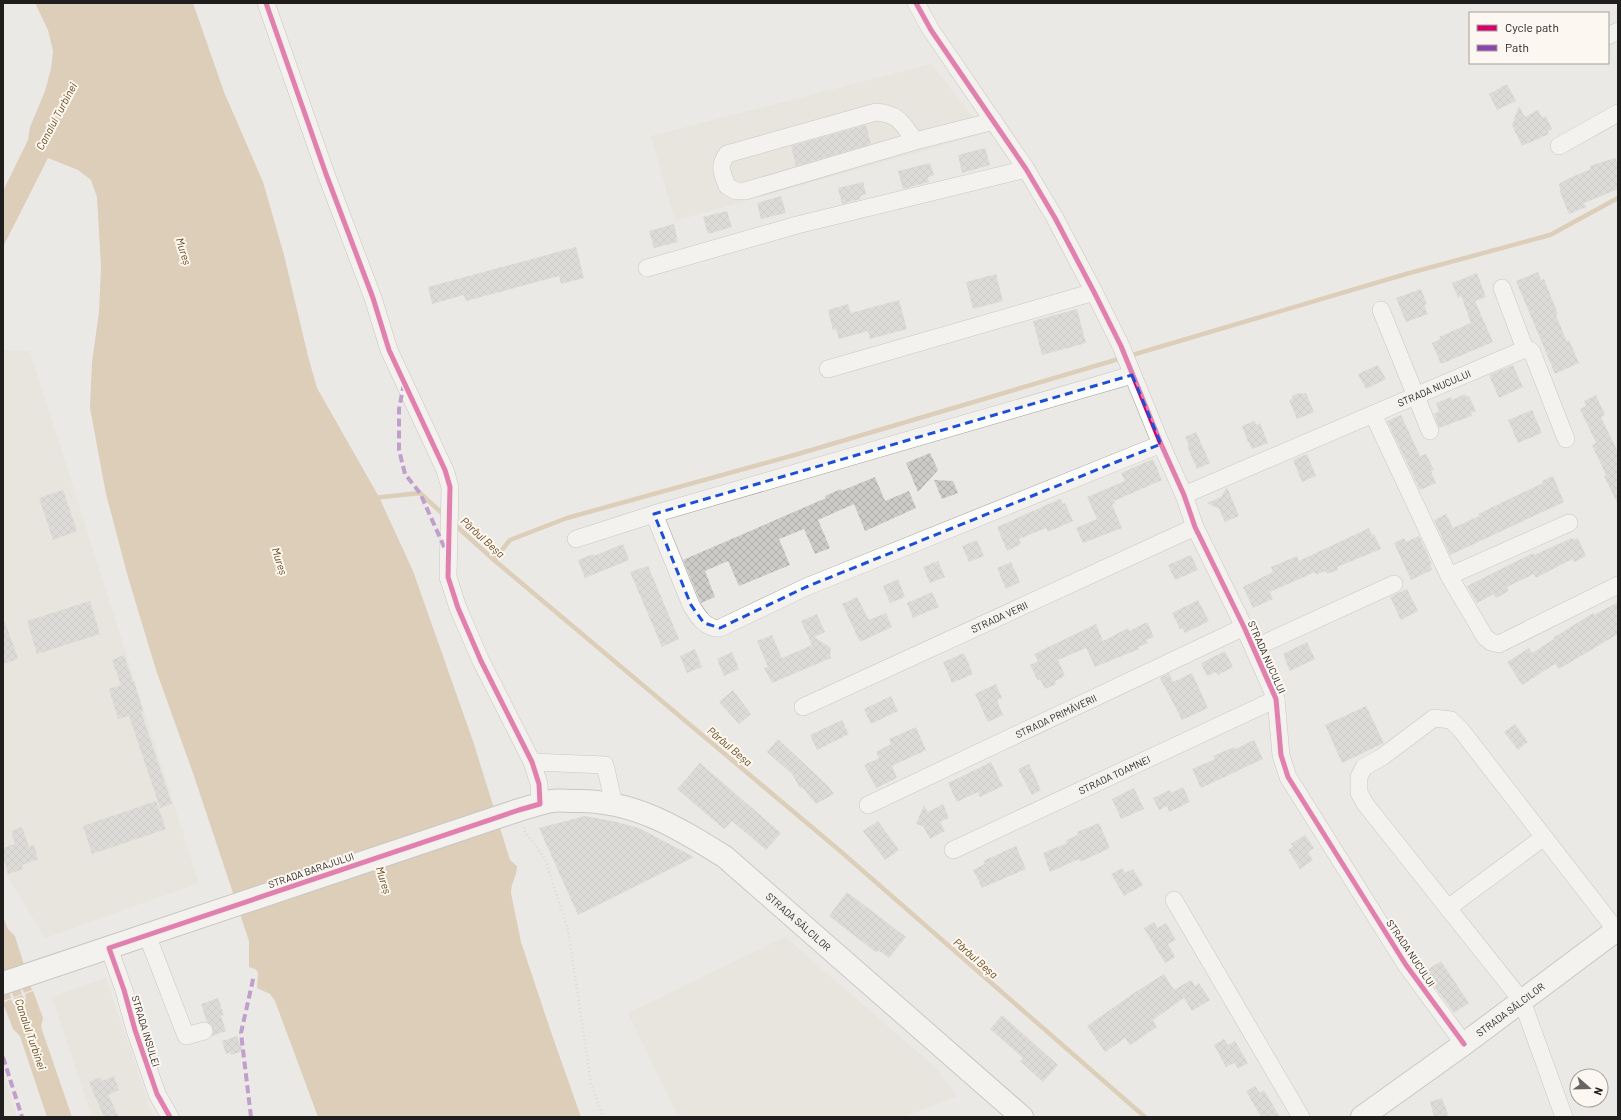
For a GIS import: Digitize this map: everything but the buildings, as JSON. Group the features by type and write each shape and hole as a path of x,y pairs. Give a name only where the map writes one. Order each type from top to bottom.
{"main road":[{"name":"STRADA SĂLCILOR","path":"540,804 553,801 591,800 637,810 682,830 724,857 1022,1117"},
{"name":"STRADA BARAJULUI","path":"3,983 540,804"},
{"name":"STRADA SĂLCILOR","path":"1362,1117 1464,1044 1617,929"}],"street":[{"path":"266,3 326,174 373,298 389,350 445,470 450,487 448,577 458,608 481,661 532,762 539,784 540,804"},
{"name":"STRADA NUCULUI","path":"916,3 931,30 1026,169 1055,218 1121,346 1130,371 1184,495 1195,527 1254,648 1276,699 1281,755 1288,777 1406,965 1464,1044"},
{"path":"1609,36 1618,31"},
{"path":"915,141 896,117 886,113 876,112 727,154 722,161 721,170 727,186 736,191 745,191 915,141 994,121"},
{"path":"1559,146 1618,114"},
{"path":"647,268 797,225 1026,169"},
{"path":"1502,288 1526,349 1532,352 1566,439"},
{"path":"828,368 1094,292"},
{"path":"1381,310 1430,431"},
{"name":"STRADA NUCULUI","path":"1184,495 1526,349"},
{"path":"576,539 654,514 1130,371"},
{"path":"1373,414 1449,576 1485,637 1491,642 1499,644 1618,585"},
{"path":"654,514 691,605 698,617 704,623 715,628 720,628 806,587 1161,444"},
{"path":"1449,576 1569,523"},
{"name":"STRADA VERII","path":"803,707 1195,527"},
{"path":"1254,648 1394,584"},
{"name":"STRADA PRIMĂVERII","path":"868,805 1244,628"},
{"name":"STRADA TOAMNEI","path":"953,850 1276,699"},
{"path":"1564,1117 1522,1001 1366,804 1359,793 1359,777 1364,767 1382,757 1434,718 1451,720 1461,730 1617,929"},
{"path":"532,762 605,765 614,804"},
{"path":"1448,908 1544,837"},
{"path":"1174,900 1301,1117"},
{"path":"147,935 186,1036 204,1031"},
{"name":"STRADA INSULEI","path":"109,948 157,1094 170,1117"}],"path":[{"path":"519,810 525,832 545,859 568,930 591,1083 603,1117"}],"highlighted area":[{"path":"1132,375 1161,444 806,587 720,628 704,623 691,605 654,514"}],"shaded area":[{"path":"931,64 986,133 675,221 651,136"},
{"path":"3,350 30,351 199,883 45,938 3,869"},
{"path":"785,937 936,1068 957,1096 903,1117 678,1117 628,1013"},
{"path":"106,978 154,1117 92,1117 52,997"},
{"path":"3,1072 17,1117 3,1117"}],"water":[{"name":"Mureș","path":"35,3 193,3 224,92 263,182 284,255 317,388 379,497 413,571 474,744 510,860 517,866 511,893 521,942 581,1117 318,1117 275,1001 270,994 257,988 258,972 249,967 249,941 194,776 156,670 128,577 106,494 90,408 92,362 99,312 101,266 97,197 91,180 78,170 48,158 3,247 3,191 28,140 30,127 45,91 51,69 53,51 48,30"},
{"path":"3,916 8,929 15,936 32,990 24,993 22,987 20,988 22,994 14,997 11,991 9,992 11,998 3,1001"},
{"name":"Canalul Turbinei","path":"33,991 43,1018 41,1027 72,1117 47,1117 20,1036 13,1029 3,1003 11,999 13,1004 16,1003 14,998 22,995 25,1000 25,994"}],"waterway":[{"path":"494,560 510,540 567,518 798,454 1406,274 1550,235 1618,198"},
{"name":"Pârâul Beșa","path":"373,498 420,493 444,515"},
{"name":"Pârâul Beșa","path":"454,524 494,560 839,850 1145,1117"}],"marked path":[{"path":"404,383 399,409 399,450 405,474 420,493 446,551"},
{"path":"251,1117 241,1033 254,975"},
{"path":"3,1057 22,1117"}],"cycle path":[{"path":"170,1117 157,1094 109,948 540,804 539,784 532,762 481,661 458,608 448,577 450,487 445,470 389,350 373,298 326,174 266,3"},
{"path":"916,3 931,30 1026,169 1055,218 1121,346 1161,444 1184,495 1195,527 1244,627 1276,699 1281,755 1288,777 1406,965 1464,1044"}]}
